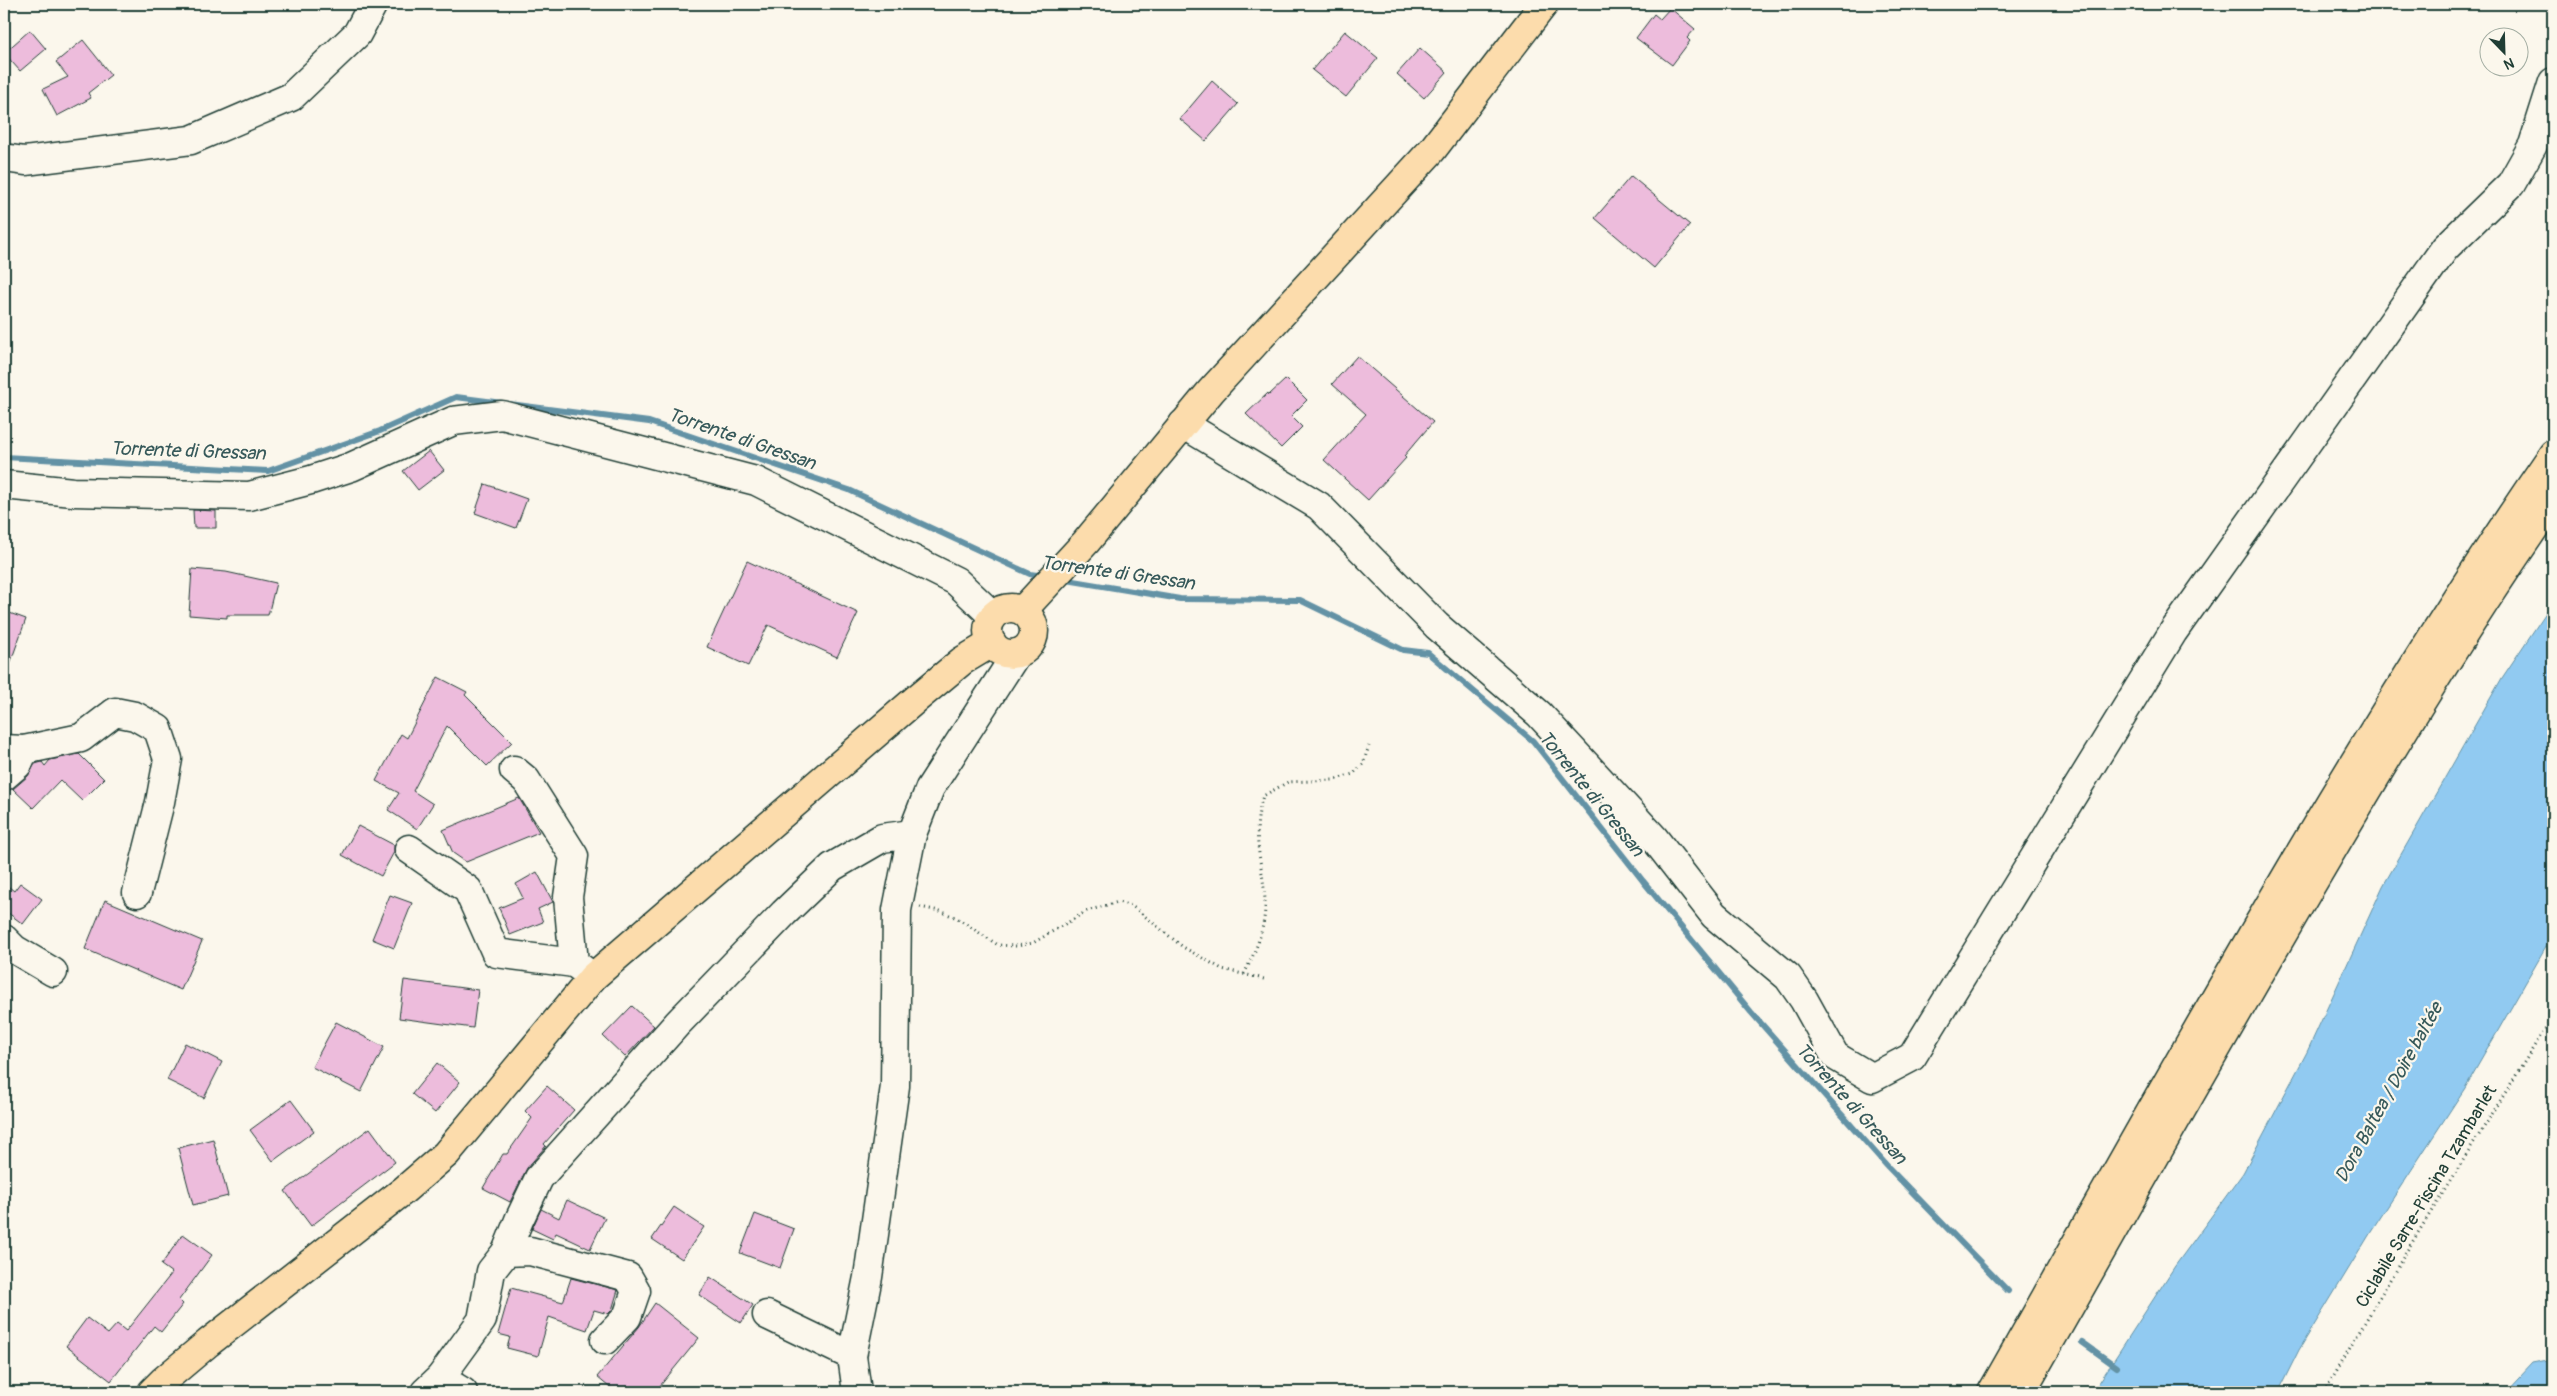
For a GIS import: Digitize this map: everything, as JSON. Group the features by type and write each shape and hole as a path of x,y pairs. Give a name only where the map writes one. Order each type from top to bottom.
{"main road":[{"path":"1023,610 1086,542 1183,424 1432,150 1544,4"},
{"path":"1992,1392 2267,908 2385,710 2493,541 2553,454"},
{"path":"2021,1392 2281,936 2396,742 2505,570 2553,501"},
{"path":"1007,607 1023,610 1032,620 1035,634 1029,646 1017,653 1003,652 992,643 988,634 989,624 993,616 1007,607"},
{"path":"152,1392 208,1343 403,1191 446,1154 584,970 962,661 992,643"}],"street":[{"path":"4,158 25,162 191,140 291,97 357,34 373,4"},
{"path":"1183,424 1319,506 1437,626 1539,714 1654,838 1714,915 1788,977 1804,1000 1835,1056 1872,1078 1912,1057 2173,632 2445,248 2511,184 2533,145 2553,82"},
{"path":"4,485 73,492 249,496 311,480 351,467 453,421 502,415 756,481 956,581 993,616"},
{"path":"857,1392 852,1356 868,1277 895,1086 897,910 912,834 930,788 1017,653"},
{"path":"4,776 18,764 14,749 81,738 115,712 135,716 158,729 168,759 160,802 137,893"},
{"path":"409,849 468,890 496,952 584,970 568,897 574,856 526,780 514,770"},
{"path":"463,1392 433,1385 482,1320 491,1271 506,1252 539,1178 670,1031 784,913 832,867 882,838 912,834"},
{"path":"4,939 14,949 53,972"},
{"path":"506,1252 530,1250 628,1277 636,1291 627,1317 605,1340"},
{"path":"767,1315 852,1356"}],"path":[{"path":"1244,974 1260,938 1264,912 1265,900 1256,828 1256,814 1262,796 1288,782 1333,780 1354,774 1363,764 1369,746"},
{"path":"897,910 918,907 940,911 957,918 998,945 1017,946 1033,943 1087,911 1118,902 1132,906 1183,947 1222,969 1264,979"},
{"name":"Ciclabile Sarre-Piscina Tzambarlet","path":"2324,1392 2408,1249 2553,1016"}],"water":[{"name":"Dora Baltea / Doire baltée","path":"2553,602 2553,935 2465,1088 2371,1232 2299,1350 2278,1392 2093,1392 2175,1266 2243,1173 2307,1052 2383,886 2502,678"},
{"path":"2553,1359 2553,1392 2505,1392 2532,1363"}],"building":[{"path":"1670,8 1695,29 1687,38 1690,41 1672,65 1636,38 1654,14 1660,19"},
{"path":"30,30 46,49 20,71 4,53"},
{"path":"1345,31 1378,58 1346,97 1312,70"},
{"path":"83,40 111,75 88,93 91,98 57,116 43,89 68,77 56,62"},
{"path":"1420,48 1447,72 1424,98 1397,74"},
{"path":"1212,81 1238,104 1206,141 1180,119"},
{"path":"1631,176 1690,225 1654,268 1595,218"},
{"path":"1357,356 1433,422 1404,456 1406,458 1368,500 1324,460 1366,414 1332,384"},
{"path":"1286,379 1307,400 1291,416 1302,427 1281,448 1246,414"},
{"path":"429,451 444,470 418,490 403,471"},
{"path":"485,484 527,499 516,528 475,513"},
{"path":"193,510 216,511 216,528 194,528"},
{"path":"747,561 858,613 837,657 768,625 748,666 707,647"},
{"path":"192,569 226,572 276,583 268,615 227,615 227,618 189,615"},
{"path":"4,611 26,619 6,675 4,675"},
{"path":"438,677 467,692 465,695 512,742 487,766 447,726 413,791 433,804 417,829 388,810 399,793 376,781 401,734 407,738"},
{"path":"79,754 104,779 82,801 60,780 33,808 13,789 28,776 35,764 42,762 45,766 50,760"},
{"path":"519,798 539,832 466,862 453,853 443,830"},
{"path":"358,826 394,845 394,852 381,876 342,855"},
{"path":"537,872 553,902 538,909 543,922 510,935 499,908 523,898 516,884"},
{"path":"4,883 14,891 20,883 42,899 23,924 4,910"},
{"path":"390,895 412,903 394,948 372,939"},
{"path":"105,900 202,941 181,990 85,949"},
{"path":"404,980 478,990 473,1028 399,1018"},
{"path":"632,1006 654,1026 625,1057 603,1036"},
{"path":"336,1022 384,1047 361,1092 312,1067"},
{"path":"185,1043 222,1062 204,1098 167,1080"},
{"path":"437,1063 460,1082 435,1113 412,1094"},
{"path":"547,1086 574,1110 544,1144 546,1146 527,1168 510,1202 483,1188 503,1154 507,1154 532,1118 525,1111"},
{"path":"291,1100 314,1131 273,1161 250,1130"},
{"path":"370,1128 395,1162 311,1226 285,1191"},
{"path":"213,1139 228,1196 193,1205 178,1148"},
{"path":"567,1200 605,1218 590,1249 556,1233 553,1239 532,1229 541,1209 559,1218"},
{"path":"674,1207 704,1227 682,1259 652,1239"},
{"path":"755,1214 794,1229 780,1268 740,1253"},
{"path":"183,1234 212,1255 179,1300 183,1304 161,1332 154,1326 111,1381 66,1346 87,1318 108,1334 117,1324 126,1331 172,1273 161,1265"},
{"path":"710,1277 753,1305 741,1323 699,1295"},
{"path":"571,1278 618,1290 612,1310 608,1314 594,1310 587,1330 549,1317 538,1356 507,1348 510,1337 498,1334 511,1288 563,1302"},
{"path":"655,1303 699,1338 655,1392 615,1392 597,1377 639,1327"}],"waterway":[{"name":"Torrente di Gressan","path":"4,457 268,471 380,431 456,397 649,422 849,490 1030,574 1044,576"},
{"name":"Torrente di Gressan","path":"1061,579 1180,599 1300,600 1403,650 1428,653 1533,741 1643,881 1751,1012 1888,1167 2008,1291"},
{"name":"Torrente di Gressan","path":"2082,1342 2117,1367"}]}
